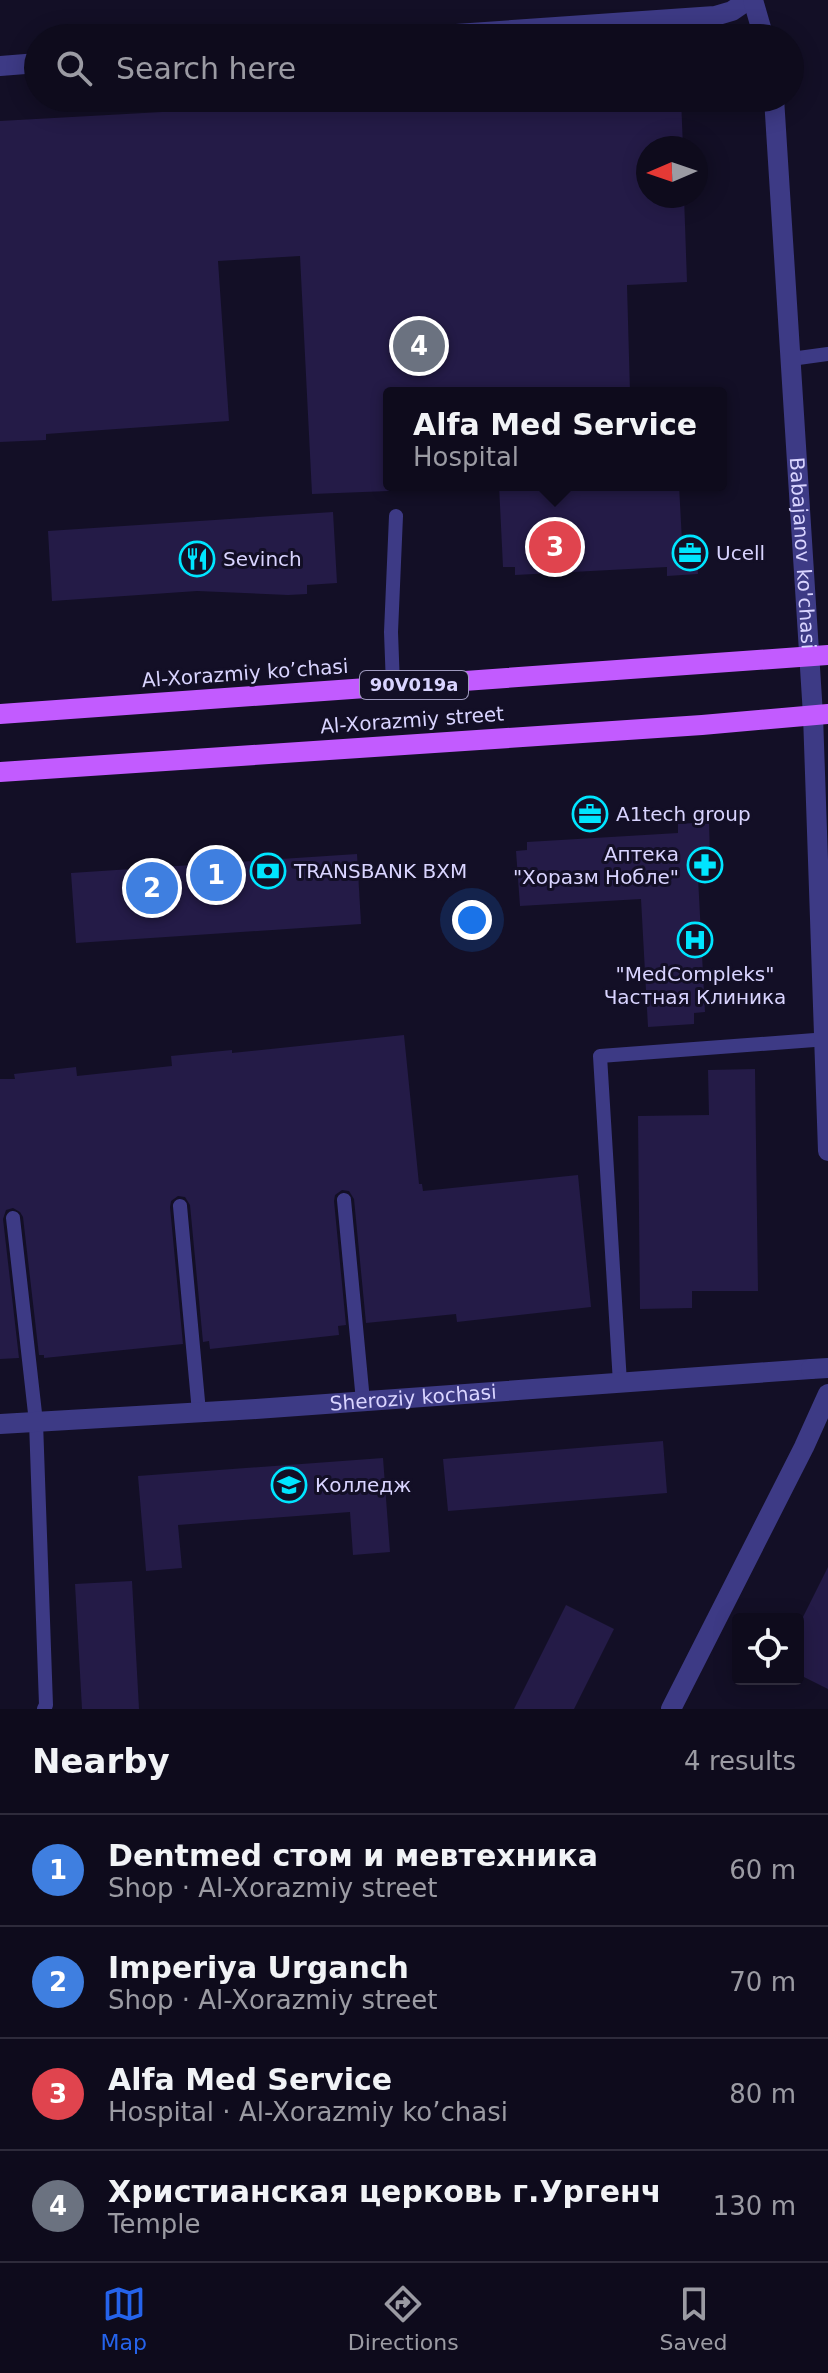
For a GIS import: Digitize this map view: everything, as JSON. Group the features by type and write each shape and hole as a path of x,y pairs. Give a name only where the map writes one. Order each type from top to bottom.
{"main road":[{"name":"Al-Xorazmiy ko’chasi","path":"0,714 818,656"},
{"name":"Al-Xorazmiy street","path":"0,772 820,715"}],"street":[{"path":"600,24 715,16 732,11 750,0 759,24"},
{"path":"0,66 24,64"},
{"name":"Babajanov ko'chasi","path":"775,112 791,359 818,656 828,1151"},
{"name":"Sheroziy kochasi","path":"0,1424 820,1368"},
{"path":"671,1709 828,1394"}],"lane":[{"path":"791,359 828,354"},
{"path":"393,686 391,632 396,516"},
{"path":"620,1383 600,1056 825,1040"},
{"path":"344,1200 363,1401"},
{"path":"180,1206 199,1412"},
{"path":"13,1218 36,1422 44,1709"}],"building":[{"path":"162,112 682,112 683,136 636,136 636,208 684,208 687,282 627,285 630,387 383,387 383,491 389,491 312,494 300,256 218,261 229,421 46,434 46,440 0,442 0,121"},
{"path":"499,491 679,491 682,541 695,541 698,574 667,576 667,567 515,575 515,567 503,567"},
{"path":"333,512 337,583 307,585 307,594 197,591 52,601 48,531"},
{"path":"709,822 710,857 697,858 705,1012 694,1013 694,1024 648,1027 641,899 520,906 516,851 527,850 527,842 678,833 678,824"},
{"path":"357,854 361,924 76,943 71,873"},
{"path":"404,1035 419,1184 422,1184 423,1191 578,1175 591,1307 457,1322 456,1314 366,1323 354,1199 349,1191 342,1190 335,1195 334,1201 346,1325 338,1326 339,1335 210,1349 209,1341 203,1342 190,1205 185,1197 178,1196 171,1201 170,1207 183,1344 44,1358 44,1355 39,1355 23,1217 13,1208 6,1210 3,1219 19,1358 0,1359 0,1079 15,1079 14,1074 76,1067 77,1076 172,1066 171,1056 232,1050 232,1053"},
{"path":"755,1069 758,1291 692,1291 692,1308 640,1309 638,1116 709,1115 708,1070"},
{"path":"663,1441 667,1493 448,1511 443,1459"},
{"path":"383,1458 390,1552 353,1555 350,1512 178,1525 182,1568 146,1571 138,1476"},
{"path":"828,1567 828,1689 804,1677 804,1615"},
{"path":"132,1581 139,1709 82,1709 75,1584"},
{"path":"566,1605 614,1629 574,1709 514,1709"}],"place":[{"name":"Христианская церковь г.Ургенч","path":"419,346"},
{"name":"Alfa Med Service","path":"555,547"},
{"name":"Ucell","path":"690,553"},
{"name":"Sevinch","path":"197,559"},
{"name":"A1tech group","path":"590,814"},
{"name":"Аптека \"Хоразм Нобле\"","path":"705,865"},
{"name":"TRANSBANK BXM","path":"268,871"},
{"name":"Dentmed стом и мевтехника","path":"216,875"},
{"name":"Imperiya Urganch","path":"152,888"},
{"name":"\"MedCompleks\" Частная Клиника","path":"695,940"},
{"name":"Колледж","path":"289,1485"}]}
